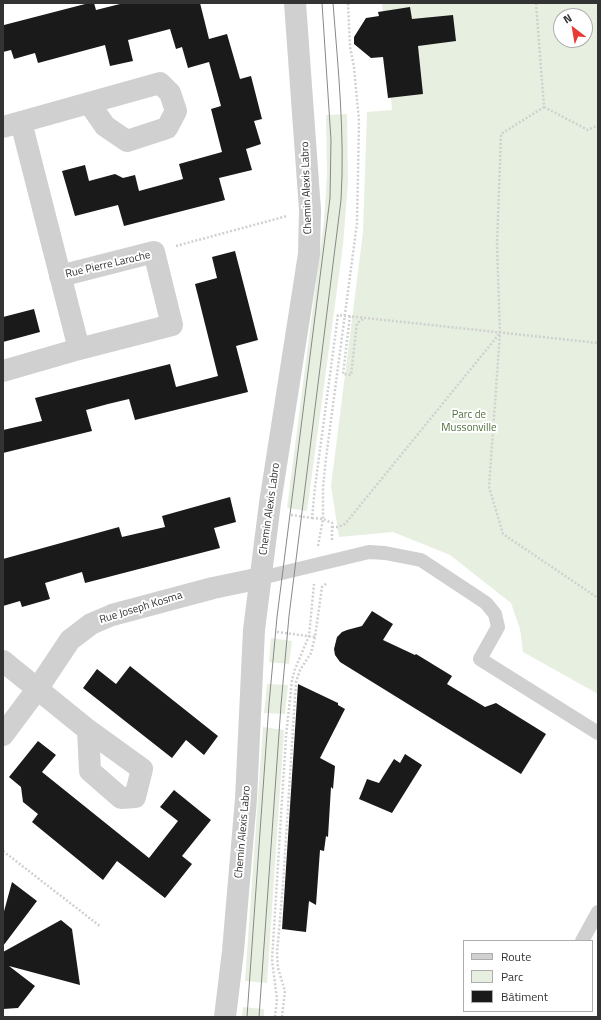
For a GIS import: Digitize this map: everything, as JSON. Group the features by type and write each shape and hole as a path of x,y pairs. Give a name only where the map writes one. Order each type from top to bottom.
{"street":[{"name":"Chemin Alexis Labro","path":"225,1017 233,951 246,806 254,630 269,512 309,254 310,210 295,3"},
{"name":"Rue Pierre Laroche","path":"79,349 60,276 12,124 89,103"},
{"name":"Rue Pierre Laroche","path":"3,371 79,349 172,325 154,252 60,276"},
{"name":"Rue Joseph Kosma","path":"3,735 38,688 70,640 90,624 112,615 213,588 261,578"},
{"path":"3,661 88,730"}],"lane":[{"path":"261,578 369,552 385,553 421,560 486,603 495,614 498,627 480,659 598,733"},
{"path":"583,940 598,912"}],"path":[{"path":"275,1017 277,999 272,960 286,736 292,680 309,636 318,545 323,519 323,488 357,223 359,121 354,66 350,47 348,3"},
{"path":"536,3 544,107"},
{"path":"544,107 588,130 598,125"},
{"path":"544,107 501,134 497,245 500,333 489,487 503,534 598,598"},
{"path":"154,252 310,210"},
{"path":"269,512 312,518 338,315 598,343"},
{"path":"350,316 343,374 351,375 357,323 367,318"},
{"path":"332,527 338,527 345,524 500,333"},
{"path":"282,1017 284,991 278,968 277,953 283,885 296,682 300,670 311,653 315,637"},
{"path":"3,850 101,927"}],"green space":[{"name":"Parc de Mussonville","path":"382,3 598,3 598,694 523,652 520,629 511,603 450,555 393,532 339,537 331,486 363,232 367,112 392,110"},
{"path":"347,114 348,182 343,245 307,511 287,508 324,221 327,175 326,115"},
{"path":"271,638 292,641 289,664 269,662"},
{"path":"267,684 288,685 285,714 264,713"},
{"path":"263,727 284,730 267,983 245,981"},
{"path":"243,1007 264,1009 264,1017 242,1017"}],"building":[{"path":"94,3 96,10 124,3 200,3 209,39 227,34 240,79 251,76 262,119 254,121 261,144 246,149 252,170 219,178 225,200 124,226 118,205 75,216 62,171 85,165 89,181 115,174 123,178 135,175 139,191 183,179 179,164 222,152 211,109 221,106 209,62 188,68 182,47 176,49 170,29 128,40 133,61 110,66 105,45 38,63 35,53 14,59 11,50 3,52 4,25"},
{"path":"410,7 412,19 453,15 456,41 418,46 423,94 388,98 383,57 371,58 354,44 354,37 366,18 379,16 378,12"},
{"path":"235,251 258,340 236,346 248,392 135,420 129,399 108,404 86,410 92,431 3,453 3,430 42,421 35,398 170,364 176,387 218,376 195,284 217,278 212,257"},
{"path":"34,309 40,332 3,342 3,317"},
{"path":"230,497 236,522 214,528 220,548 85,583 82,572 45,583 50,599 22,607 20,601 3,606 3,559 119,527 122,537 165,527 162,516"},
{"path":"372,611 393,624 383,640 415,655 416,654 452,676 447,684 485,707 496,703 546,734 521,774 340,662 335,655 334,649 337,637 342,632 362,626"},
{"path":"130,666 218,736 204,755 186,740 172,758 83,688 97,669 116,684"},
{"path":"298,684 338,703 338,705 345,709 320,758 335,766 333,789 331,787 328,837 326,836 324,851 320,850 316,905 309,901 306,932 282,929"},
{"path":"38,741 56,755 42,772 149,858 178,821 160,807 174,790 211,820 182,856 192,864 165,898 117,861 103,880 32,822 38,814 23,802 21,787 9,777"},
{"path":"405,754 422,765 392,813 359,799 367,779 379,783 394,759 400,763"},
{"path":"12,882 37,901 3,946 3,915"},
{"path":"61,920 72,929 80,985 9,966 35,986 18,1008 3,1009 3,952"}],"tram line":[{"path":"247,1017 269,704 277,617 330,198 331,140 322,3"},
{"path":"259,1017 281,705 289,616 341,200 342,126 333,3"}]}
